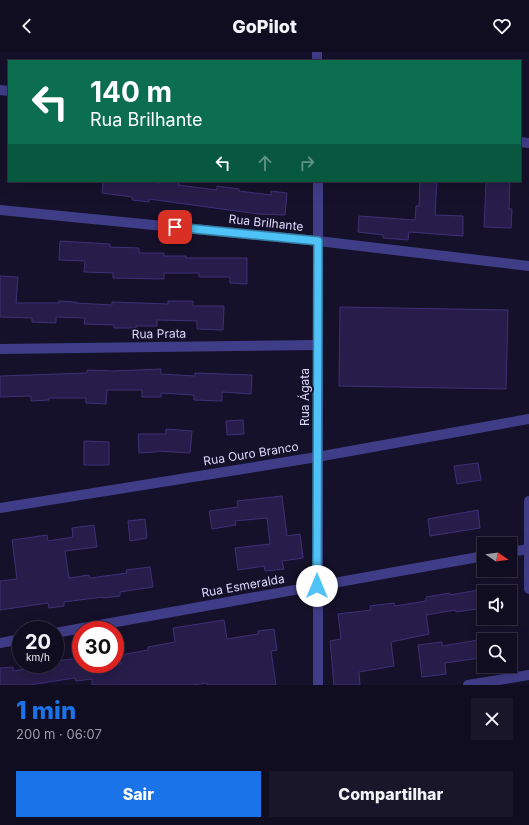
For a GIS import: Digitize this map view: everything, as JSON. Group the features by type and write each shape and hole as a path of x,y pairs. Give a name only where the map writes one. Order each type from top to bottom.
{"street":[{"name":"Rua Ágata","path":"318,182 318,685"},
{"name":"Rua Brilhante","path":"0,210 318,241 529,266"},
{"name":"Rua Prata","path":"0,349 318,345"},
{"name":"Rua Ouro Branco","path":"0,508 317,457 529,419"},
{"path":"529,501 529,589"},
{"path":"517,551 529,549"},
{"name":"Rua Esmeralda","path":"64,631 477,557"},
{"path":"0,643 12,641"},
{"path":"468,685 529,674"}],"building":[{"path":"103,182 179,182 178,185 217,190 217,186 239,189 239,191 271,195 271,191 287,193 285,215 258,214 149,199 149,202 132,200 132,197 102,193"},
{"path":"420,182 437,182 435,215 463,216 463,236 409,232 408,240 383,238 383,235 358,232 359,216 415,220 416,206 419,206"},
{"path":"486,182 510,182 509,209 512,209 511,228 484,227"},
{"path":"60,241 110,244 110,247 139,248 139,253 164,253 164,256 186,256 186,258 247,258 247,284 230,283 230,277 199,277 199,273 164,273 164,279 113,278 113,273 84,272 85,261 59,260"},
{"path":"0,276 18,277 16,303 59,303 59,301 112,305 112,302 168,304 168,301 193,301 193,306 224,306 223,330 197,329 197,321 157,320 157,326 114,328 114,325 84,324 85,318 56,317 56,323 32,322 32,318 0,317"},
{"path":"340,307 508,310 506,389 339,386"},
{"path":"161,369 161,374 195,376 195,373 252,375 251,394 222,392 222,401 194,400 194,395 161,393 161,397 142,397 142,390 107,390 106,404 86,403 86,398 49,398 49,400 31,401 31,396 0,397 0,376 87,373 87,370 113,371"},
{"path":"243,420 244,434 227,435 226,421"},
{"path":"166,429 192,431 190,453 156,451 139,453 138,434 166,434"},
{"path":"84,441 109,442 109,465 84,465"},
{"path":"478,463 481,480 457,484 454,466"},
{"path":"282,496 287,536 300,534 303,558 282,561 284,569 265,571 264,566 238,570 235,548 270,544 267,518 235,521 236,525 212,529 209,511 238,507 237,501"},
{"path":"478,510 480,528 430,536 428,519"},
{"path":"145,519 147,538 130,541 128,521"},
{"path":"94,525 97,547 65,551 69,578 89,575 90,578 127,573 126,570 150,567 153,587 120,592 120,596 64,602 64,606 49,608 48,603 0,610 0,581 17,579 12,540 47,535 48,541 73,537 72,528"},
{"path":"477,590 477,609 456,612 455,610 426,615 429,634 391,642 394,666 359,672 360,685 334,685 330,641 341,639 338,614 371,610 370,606 394,603 395,606 426,601 426,597 450,593 450,595"},
{"path":"224,620 227,639 258,634 258,631 274,629 277,650 271,651 276,685 207,685 207,683 193,685 92,685 92,679 76,681 75,678 29,685 0,685 0,668 12,667 12,673 64,673 64,660 72,659 72,673 124,673 124,654 148,650 148,647 175,642 173,628"},
{"path":"477,640 477,658 445,663 446,674 422,677 418,645 442,642 442,646"}],"route":[{"path":"175,227 318,241 317,586"}]}
